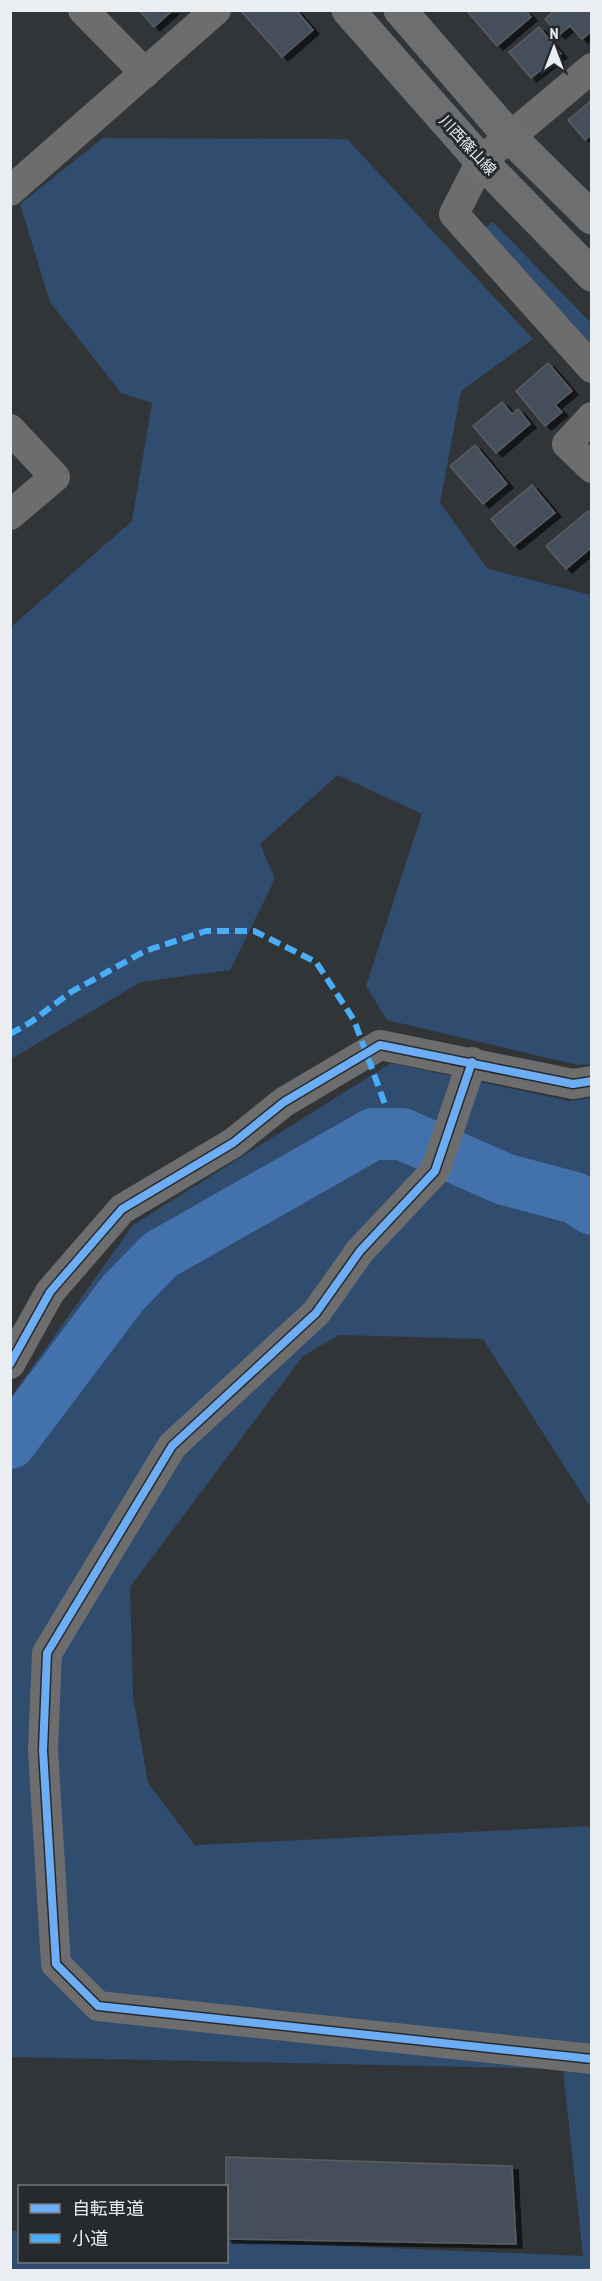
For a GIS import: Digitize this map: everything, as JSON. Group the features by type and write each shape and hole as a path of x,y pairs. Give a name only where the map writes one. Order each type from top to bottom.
{"main road":[{"name":"川西篠山線","path":"348,10 481,161 591,275"},
{"path":"400,10 509,136 591,218"}],"street":[{"path":"83,10 145,73"},
{"path":"10,190 216,10"},
{"path":"591,68 481,161 453,214 591,368"},
{"path":"591,417 567,444 591,468"},
{"path":"10,429 55,477 10,515"},
{"path":"10,1364 50,1292 122,1209 233,1143 284,1102 380,1045 470,1070 573,1084 591,1081"},
{"path":"470,1070 435,1172 360,1251 316,1313 172,1446 47,1653 43,1750 56,1964 98,2006 591,2059"}],"shaded area":[{"path":"103,138 347,139 533,339 461,391 440,503 488,569 591,595 591,1064 578,1065 387,1020 366,986 422,814 338,775 260,844 275,879 230,970 141,982 11,1059 11,627 132,521 152,403 121,393 50,302 20,204"},
{"path":"493,222 591,323 591,348 484,228"},
{"path":"391,1063 570,1101 591,1098 591,1508 483,1339 339,1335 303,1356 130,1587 133,1696 148,1783 195,1845 591,1826 591,2270 11,2270 11,2231 18,2231 18,2263 228,2263 228,2241 583,2256 563,2069 11,2057 11,1397 133,1225"}],"building":[{"path":"139,10 173,10 154,27"},
{"path":"296,10 313,30 282,57 241,11"},
{"path":"525,10 531,17 497,46 467,11"},
{"path":"555,10 592,10 592,31 582,39 570,26 559,35 545,19"},
{"path":"539,27 561,54 531,78 509,52"},
{"path":"592,100 592,134 585,140 568,120"},
{"path":"548,363 572,391 555,405 562,412 545,426 516,391"},
{"path":"502,402 512,414 518,409 530,424 496,453 473,426"},
{"path":"475,445 507,484 483,504 450,466"},
{"path":"532,485 555,513 514,546 491,519"},
{"path":"588,511 592,516 592,547 566,569 546,546"},
{"path":"226,2157 512,2166 516,2244 228,2239 228,2185 226,2185"}],"waterway":[{"path":"10,1443 123,1293 160,1255 373,1134 402,1134 504,1179 575,1198 592,1209"}],"marked path":[{"path":"10,1034 31,1022 71,992 145,951 206,931 254,931 316,962 354,1020 386,1107"}],"cycle path":[{"path":"10,1364 50,1292 122,1209 233,1143 284,1102 380,1045 573,1084 592,1081"},
{"path":"472,1062 435,1171 360,1251 316,1313 172,1446 47,1653 43,1750 56,1964 98,2006 592,2059"}]}
